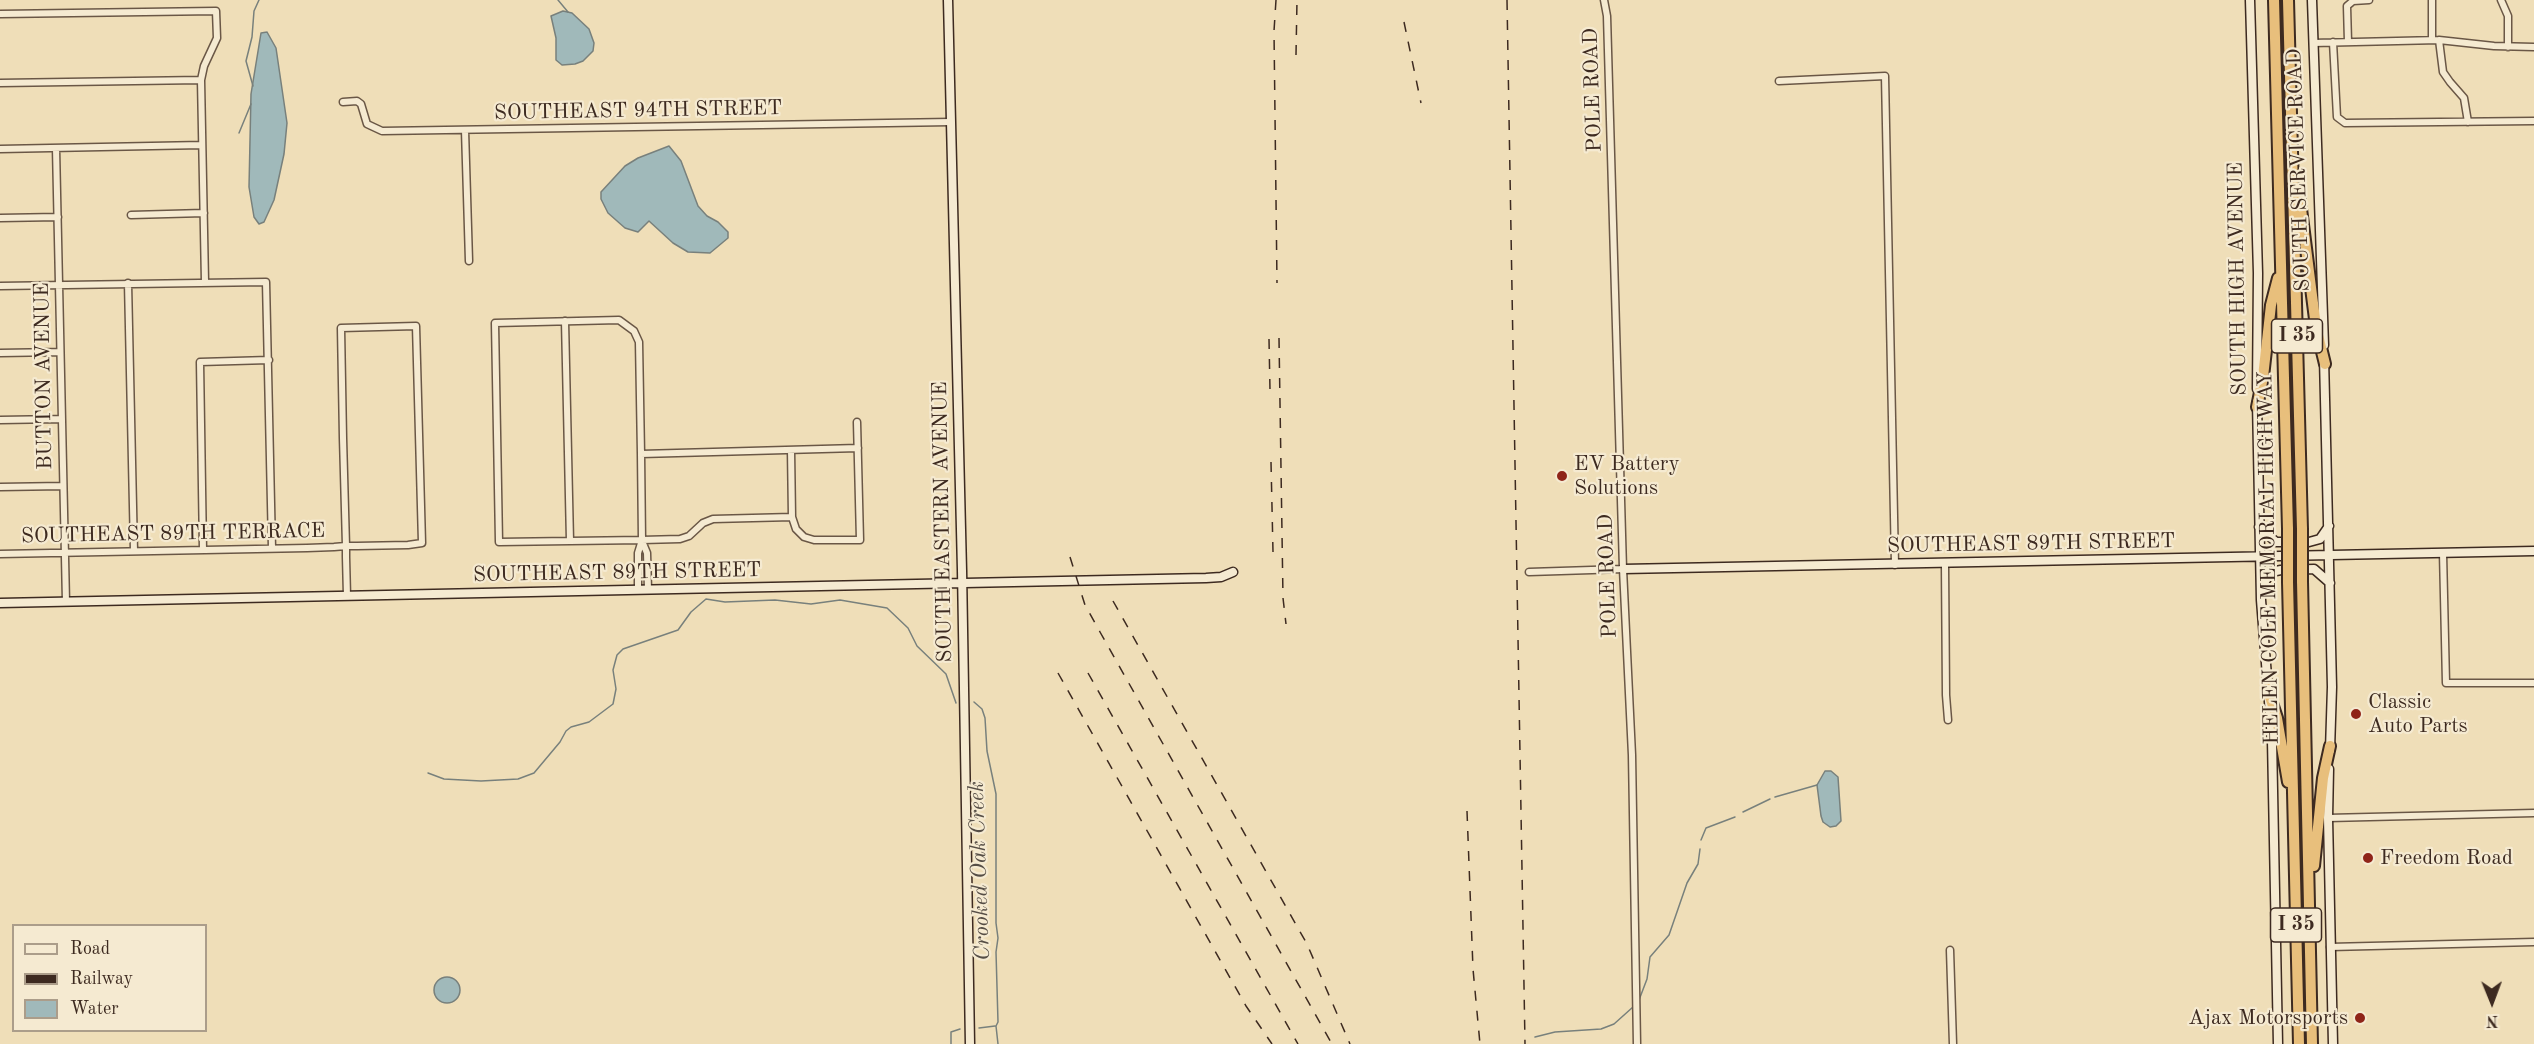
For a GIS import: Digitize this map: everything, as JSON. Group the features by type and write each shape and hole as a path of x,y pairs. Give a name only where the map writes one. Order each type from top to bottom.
{"highway":[{"name":"HELEN COLE MEMORIAL HIGHWAY","path":"2274,0 2299,1044"},
{"name":"HELEN COLE MEMORIAL HIGHWAY","path":"2288,0 2302,529 2312,1044"},
{"path":"2293,143 2316,327 2325,364"},
{"path":"2257,407 2263,377 2271,305 2282,263"},
{"path":"2267,688 2277,718 2293,806"},
{"path":"2310,915 2323,778 2330,746"}],"main road":[{"name":"SOUTH EASTERN AVENUE","path":"948,0 970,1044"},
{"name":"SOUTH HIGH AVENUE","path":"2250,0 2258,273 2257,407 2260,589 2272,740 2278,1044"},
{"name":"SOUTH SERVICE ROAD","path":"2312,0 2330,555 2332,687 2328,818 2333,1044"},
{"path":"2259,527 2276,542 2309,542 2320,539 2329,525"},
{"name":"SOUTHEAST 89TH STREET","path":"1623,569 2534,550"},
{"path":"2260,589 2268,575 2281,570 2314,569 2330,583"},
{"name":"SOUTHEAST 89TH STREET","path":"0,603 1206,578 1221,577 1233,572"}],"street":[{"name":"POLE ROAD","path":"1604,0 1609,56 1623,569 1632,755 1638,1044"},
{"path":"2348,42 2347,6 2353,1 2369,0"},
{"path":"2432,0 2436,40 2443,72 2464,98 2468,122"},
{"path":"2501,0 2508,16 2508,47"},
{"path":"0,14 216,11 217,38 204,66 201,80 205,282"},
{"path":"2313,42 2436,40 2508,47 2534,47"},
{"path":"2333,42 2337,117 2340,120 2352,124 2534,121"},
{"path":"1779,81 1885,76 1895,565"},
{"path":"0,82 201,80"},
{"name":"SOUTHEAST 94TH STREET","path":"343,102 357,101 361,104 367,124 382,131 951,122"},
{"path":"465,130 469,261"},
{"path":"0,149 202,145"},
{"name":"BUTTON AVENUE","path":"56,148 66,602"},
{"path":"131,215 204,213"},
{"path":"0,218 58,217"},
{"path":"0,286 266,282 272,548"},
{"path":"128,283 134,551"},
{"path":"643,590 638,553 642,540 639,342 630,326 620,320 495,323 499,542 642,540 684,538 703,523 713,519 792,517"},
{"path":"566,321 570,541"},
{"name":"SOUTHEAST 89TH TERRACE","path":"0,554 203,550 346,546 422,543 416,326 341,328 346,546 347,596"},
{"path":"0,353 60,352"},
{"path":"203,550 200,362 269,360"},
{"path":"0,420 61,418"},
{"path":"791,450 792,517 796,529 809,539 860,540 857,422"},
{"path":"641,454 858,448"},
{"path":"0,487 63,486"},
{"path":"2443,553 2446,683 2534,683"},
{"path":"1945,564 1948,720"},
{"name":"SOUTHEAST 89TH STREET","path":"1529,572 1623,569"},
{"path":"2328,818 2534,813"},
{"path":"2330,947 2534,942"},
{"path":"1950,950 1953,1044"}],"water":[{"path":"563,11 572,13 589,29 594,43 593,51 583,61 575,64 562,65 556,60 556,38 551,16"},
{"path":"267,32 276,48 287,123 284,154 274,200 264,222 259,224 254,217 249,187 251,94 261,33"},
{"path":"669,146 681,161 698,206 728,232 728,238 710,253 688,252 673,243 649,221 638,232 625,228 608,213 601,199 601,192 625,166 638,158"},
{"path":"1825,771 1831,771 1838,777 1841,821 1836,826 1830,827 1823,822 1821,816 1817,785"},
{"path":"447,977 457,980 460,990 457,1000 447,1003 437,1000 434,990 437,980"}],"waterway":[{"path":"253,86 246,61 252,37 254,11 259,0"},
{"path":"558,0 568,12"},
{"path":"239,133 251,104"},
{"name":"Crooked Oak Creek","path":"428,773 444,779 481,781 518,779 534,773 560,742 566,731 571,727 589,722 613,704 616,689 613,670 617,655 623,649 678,630 691,612 706,599 725,602 775,600 811,604 840,600 887,608 908,628 917,646 946,674 956,703"},
{"name":"Crooked Oak Creek","path":"974,702 982,709 985,718 987,751 996,794 998,938 996,952 998,1022 996,1026 998,1044"},
{"path":"1775,797 1817,785"},
{"path":"1743,812 1770,799"},
{"path":"1701,840 1706,828 1735,817"},
{"path":"1639,1000 1647,979 1650,957 1669,935 1687,883 1698,864 1700,849"},
{"path":"1535,1037 1555,1032 1601,1029 1614,1024 1633,1007"},
{"path":"979,1028 995,1026"},
{"path":"951,1044 951,1032 960,1029"}],"railway":[{"path":"1276,0 1274,31 1277,283"},
{"path":"1296,55 1297,0"},
{"path":"1507,0 1525,1044"},
{"path":"1404,22 1421,103"},
{"path":"1279,338 1283,598 1286,624"},
{"path":"1269,339 1270,390"},
{"path":"1271,462 1273,552"},
{"path":"1070,557 1085,605 1332,1044"},
{"path":"1113,601 1307,944 1350,1044"},
{"path":"1058,673 1246,1006 1272,1044"},
{"path":"1088,673 1298,1044"},
{"path":"1467,811 1473,969 1480,1044"}],"place":[{"name":"EV Battery Solutions","path":"1562,476"},
{"name":"Classic Auto Parts","path":"2356,714"},
{"name":"Freedom Road","path":"2368,858"},
{"name":"Ajax Motorsports","path":"2360,1018"}]}
